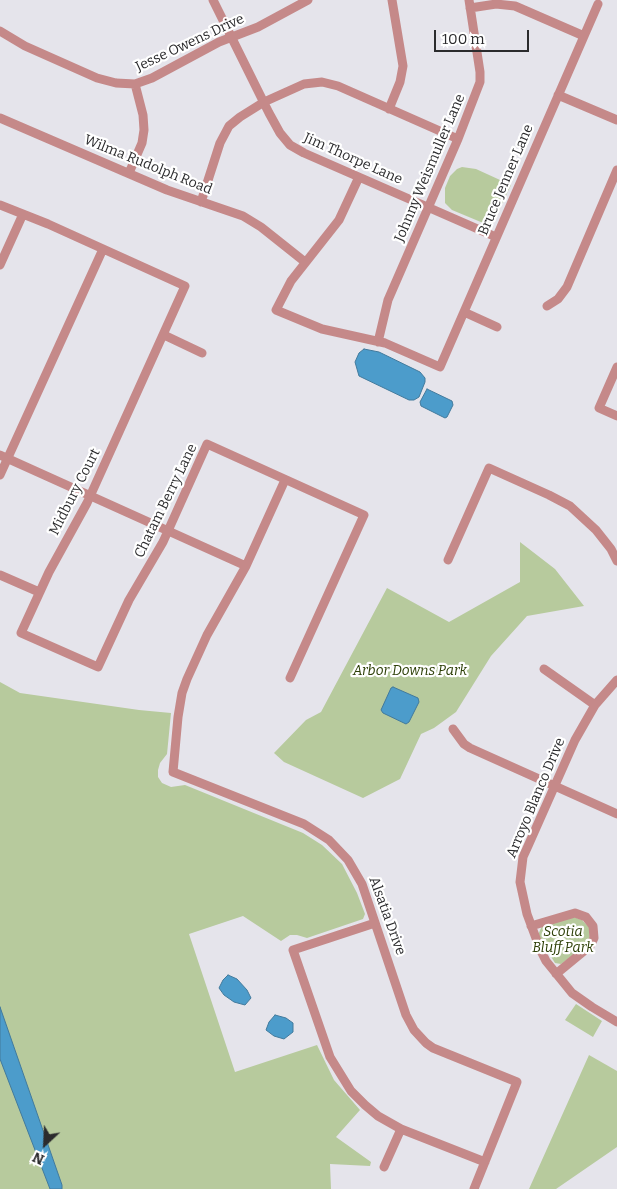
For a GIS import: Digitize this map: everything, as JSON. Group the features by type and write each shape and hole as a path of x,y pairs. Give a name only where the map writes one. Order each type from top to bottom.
{"street":[{"name":"Jesse Owens Drive","path":"0,31 25,46 97,78 116,84 135,84 152,78 232,37 258,27 308,0"},
{"path":"389,109 400,82 403,66 392,0"},
{"name":"Jim Thorpe Lane","path":"213,1 280,133 290,145 304,153 496,237"},
{"path":"469,4 515,6 584,36"},
{"name":"Johnny Weismuller Lane","path":"378,342 388,300 458,139 480,82 469,4"},
{"name":"Bruce Jenner Lane","path":"378,342 392,346 440,367 598,4"},
{"path":"202,202 220,143 229,126 264,102 297,86 311,82 322,82 338,86 458,139"},
{"path":"129,173 142,143 144,130 143,115 135,84"},
{"path":"558,95 617,120"},
{"name":"Wilma Rudolph Road","path":"0,118 180,195 232,212 252,221 305,262"},
{"path":"546,306 558,299 566,287 617,170"},
{"path":"359,177 339,220 287,287 276,310 322,329 378,342"},
{"path":"0,205 103,249 4,456 0,475"},
{"path":"0,265 22,214"},
{"name":"Midbury Court","path":"98,668 21,633 39,592 91,495 185,286 103,249"},
{"path":"464,312 497,327"},
{"path":"164,335 202,353"},
{"path":"617,368 598,408 617,416"},
{"name":"Chatam Berry Lane","path":"98,668 129,600 168,531 207,444 364,515 290,678"},
{"path":"4,456 246,566 285,480"},
{"path":"448,560 489,468 570,506 614,547 617,561"},
{"name":"Alsatia Drive","path":"246,566 207,635 182,693 173,772 310,828 329,840 352,866 362,884 406,1015 420,1038 441,1051 517,1082 485,1162"},
{"path":"0,575 39,592"},
{"path":"544,669 595,706"},
{"name":"Arroyo Blanco Drive","path":"617,680 595,706 575,740 528,846 521,870 522,894 540,949 556,974 572,993 617,1022"},
{"path":"452,730 470,748 617,814"},
{"path":"531,926 575,913 586,917 593,926 594,938 590,946 556,974"},
{"path":"375,923 293,950 324,1042 336,1068 351,1091 383,1119 401,1129 485,1162 474,1189"},
{"path":"384,1167 401,1129"}],"green space":[{"path":"462,167 476,169 511,185 493,223 488,225 452,210 445,203 445,188 450,176"},
{"name":"Arbor Downs Park","path":"520,542 555,569 584,606 527,616 491,656 456,712 434,728 421,734 400,779 363,798 284,762 274,753 306,720 321,712 387,588 449,622 520,582"},
{"path":"0,682 20,693 171,713 167,754 160,763 158,770 158,777 162,783 171,787 185,785 303,833 322,845 342,864 357,893 365,914 363,919 307,938 290,935 281,941 243,916 189,934 235,1072 317,1045 334,1080 360,1110 336,1137 371,1162 370,1166 330,1164 331,1189 0,1189"},
{"name":"Scotia Bluff Park","path":"574,917 582,920 589,927 590,939 587,945 561,964 555,963 538,935 542,926"},
{"path":"576,1004 602,1021 593,1037 565,1020"},
{"path":"589,1055 617,1071 617,1147 556,1189 529,1189"}],"water":[{"path":"364,349 379,352 420,372 425,378 425,382 419,397 409,400 359,376 355,362 359,353"},
{"path":"427,389 452,401 453,405 447,417 445,418 421,406 420,402"},
{"path":"393,687 418,698 419,702 409,722 406,724 383,713 381,710"},
{"path":"228,975 237,979 247,990 251,998 245,1005 234,1002 224,995 219,988"},
{"path":"0,1007 62,1189 50,1189 0,1059"},
{"path":"275,1015 286,1018 293,1023 293,1032 284,1039 274,1036 266,1030 269,1022"}]}
